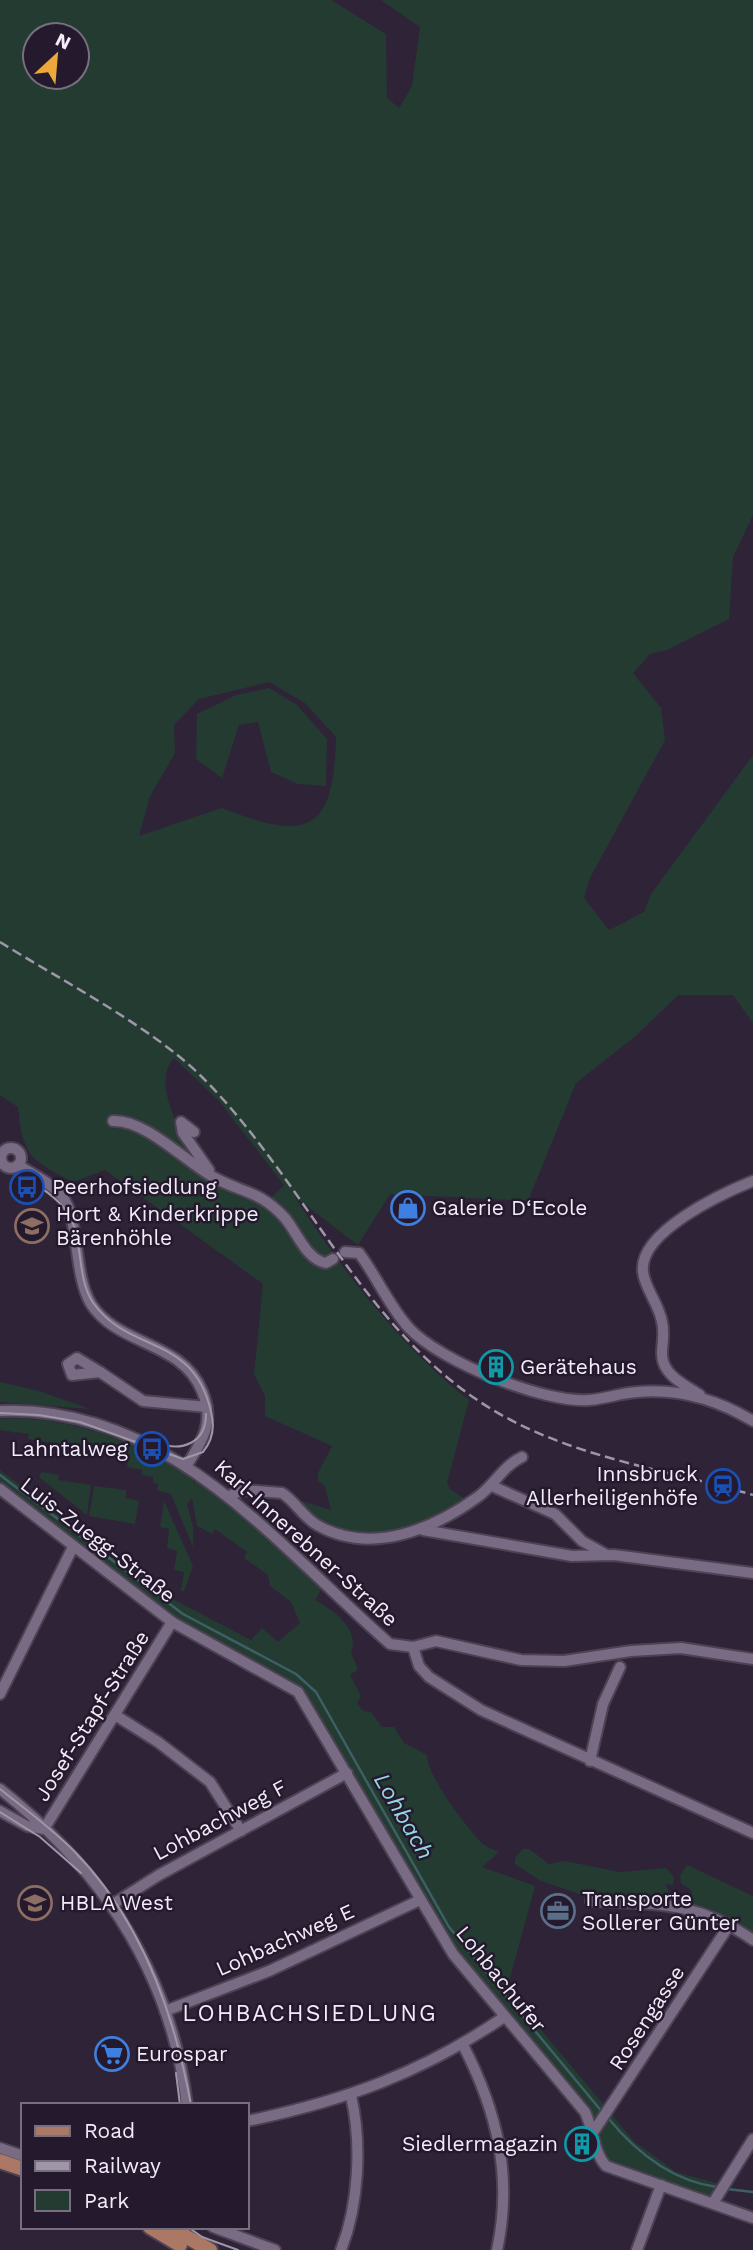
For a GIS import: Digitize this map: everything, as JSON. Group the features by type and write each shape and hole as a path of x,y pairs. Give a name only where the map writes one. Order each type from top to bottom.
{"main road":[{"path":"0,2161 21,2168"},
{"path":"155,2229 210,2250"}],"street":[{"path":"113,1121 122,1121 146,1131 215,1178 267,1199 295,1228 301,1243 318,1261 326,1263 333,1259"},
{"path":"194,1132 181,1122 183,1133 215,1178"},
{"path":"19,1165 55,1190 66,1202 83,1285 96,1310 112,1324 180,1361 196,1379 207,1407 207,1431 187,1465"},
{"path":"753,1181 701,1205 655,1240 643,1265 645,1279 662,1321 664,1366 676,1380 753,1428"},
{"path":"350,1251 414,1332 440,1352 499,1380 527,1390 581,1400 656,1391 703,1397 726,1405 753,1421"},
{"path":"100,1373 143,1401 207,1407"},
{"name":"Karl-Innerebner-Straße","path":"0,1410 46,1413 89,1422 154,1446 187,1465 229,1496 390,1644 413,1647 419,1666 429,1678 503,1722 753,1833"},
{"path":"229,1496 243,1490 282,1493 317,1525 354,1537 392,1537 421,1530 448,1518 492,1486 502,1472 522,1457"},
{"path":"492,1486 555,1514 582,1541 607,1555"},
{"name":"Luis-Zuegg-Straße","path":"0,1489 172,1622"},
{"path":"421,1530 566,1556 607,1555 753,1573"},
{"path":"0,1694 73,1547"},
{"name":"Josef-Stapf-Straße","path":"44,1829 172,1622"},
{"name":"Lohbachufer","path":"172,1622 298,1692 453,1954 585,2112 594,2131 598,2157 606,2166 660,2185 718,2194 753,2218"},
{"path":"413,1647 436,1642 522,1660 564,1661 631,1651 681,1648 753,1659"},
{"path":"590,1761 603,1704 620,1667"},
{"path":"115,1715 158,1742 211,1782 241,1831"},
{"name":"Lohbachweg F","path":"113,1904 159,1875 347,1773"},
{"path":"0,1789 33,1815 44,1829 80,1862 113,1904 142,1956 165,2011 181,2065 187,2103"},
{"path":"0,1811 27,1826 44,1829"},
{"name":"Lohbachweg E","path":"165,2011 269,1971 420,1900"},
{"path":"591,1901 685,1907 730,1924 753,1940"},
{"name":"Rosengasse","path":"594,2131 730,1924"},
{"path":"248,2121 351,2095 409,2073 463,2045 504,2017"},
{"path":"463,2045 484,2085 503,2161 503,2206 497,2250"},
{"path":"341,2250 355,2189 356,2147 351,2095"},
{"path":"718,2194 753,2139"},
{"path":"0,2148 21,2155"},
{"path":"637,2250 660,2185"},
{"path":"218,2229 275,2250"}],"green space":[{"path":"0,0 331,0 386,34 387,98 399,108 412,86 420,27 381,0 753,0 753,515 733,557 729,619 667,650 650,654 633,673 661,708 665,740 589,880 584,898 609,930 644,912 651,894 753,755 753,1023 733,995 678,995 637,1035 576,1083 528,1201 390,1194 358,1245 295,1197 332,1252 374,1306 420,1357 469,1400 447,1483 450,1489 470,1503 421,1530 354,1537 303,1515 302,1501 331,1510 324,1484 318,1482 318,1473 332,1446 265,1416 265,1396 254,1374 263,1284 105,1170 73,1182 47,1168 31,1155 26,1147 18,1107 0,1095","holes":["269,682 305,703 336,737 334,769 329,793 321,811 310,821 295,826 275,825 222,808 139,836 150,796 175,753 174,725 199,699","174,1058 219,1101 284,1185 269,1200 214,1177 194,1153 175,1120 169,1102 167,1070"]},
{"path":"269,688 297,705 327,739 326,786 298,784 271,772 258,722 239,725 222,778 196,759 197,714 236,695"},
{"path":"0,1382 39,1391 90,1409 0,1402"},
{"path":"0,1419 51,1421 76,1426 125,1442 148,1453 192,1478 195,1484 195,1478 204,1476 324,1585 315,1600 344,1621 352,1636 351,1653 358,1669 350,1675 361,1696 357,1703 363,1711 371,1712 382,1727 394,1727 404,1743 427,1755 433,1775 473,1834 482,1843 499,1852 482,1867 535,1886 507,1989 634,2141 676,2172 724,2185 727,2195 718,2195 713,2203 606,2166 594,2131 453,1954 306,1701 199,1637 0,1484 0,1470 165,1595 251,1640 262,1628 278,1642 300,1623 291,1602 270,1586 268,1575 244,1558 247,1552 215,1529 212,1534 197,1526 192,1498 187,1504 193,1527 193,1547 171,1494 157,1490 158,1484 153,1483 153,1477 142,1475 142,1470 127,1467 128,1460 102,1451 28,1439 29,1434 0,1430"},
{"path":"41,1472 59,1475 58,1480 91,1485 87,1515 39,1477"},
{"path":"94,1486 126,1490 126,1498 139,1501 135,1524 89,1516"},
{"path":"164,1501 193,1566 184,1591 181,1591 184,1572 174,1570 177,1551 167,1548 169,1529 160,1527"},
{"path":"523,1849 529,1849 549,1864 565,1861 620,1872 666,1868 674,1877 673,1885 665,1884 671,1895 666,1904 591,1901 582,1895 541,1881 515,1864 515,1858"},
{"path":"687,1865 753,1896 753,1940 694,1909 691,1890 681,1883 680,1875"}],"waterway":[{"name":"Lohbach","path":"0,1475 183,1614 296,1674 316,1692 449,1927 603,2113"},
{"name":"Lohbach","path":"608,2118 656,2163 685,2178 717,2187"},
{"name":"Lohbach","path":"727,2189 753,2192"}],"tram line":[{"path":"0,1413 39,1415 80,1422 183,1459 203,1452 213,1428 203,1387 191,1369 176,1357 125,1331 109,1320 94,1304 84,1281 71,1218 55,1198 22,1175"},
{"path":"158,1443 167,1446 191,1443 202,1432 206,1414"},
{"path":"0,1789 74,1851 118,1906 136,1937 164,2002 191,2103"},
{"path":"0,1812 40,1837 81,1873"},
{"path":"176,2073 180,2103"},
{"path":"191,2229 202,2237 238,2250"}],"railway":[{"path":"0,942 106,1005 158,1040 202,1077 239,1118 273,1162 371,1298 407,1340 447,1378 493,1410 555,1440 620,1461 753,1495"}],"place":[{"name":"Peerhofsiedlung","path":"27,1187"},
{"name":"Galerie D‘Ecole","path":"408,1208"},
{"name":"Hort & Kinderkrippe Bärenhöhle","path":"32,1226"},
{"name":"Gerätehaus","path":"496,1367"},
{"name":"Lahntalweg","path":"152,1449"},
{"name":"Innsbruck Allerheiligenhöfe","path":"723,1486"},
{"name":"HBLA West","path":"35,1903"},
{"name":"Transporte Sollerer Günter","path":"558,1911"},
{"name":"Eurospar","path":"112,2054"},
{"name":"Siedlermagazin","path":"582,2144"}],"district":[{"name":"LOHBACHSIEDLUNG","path":"310,2013"}]}
